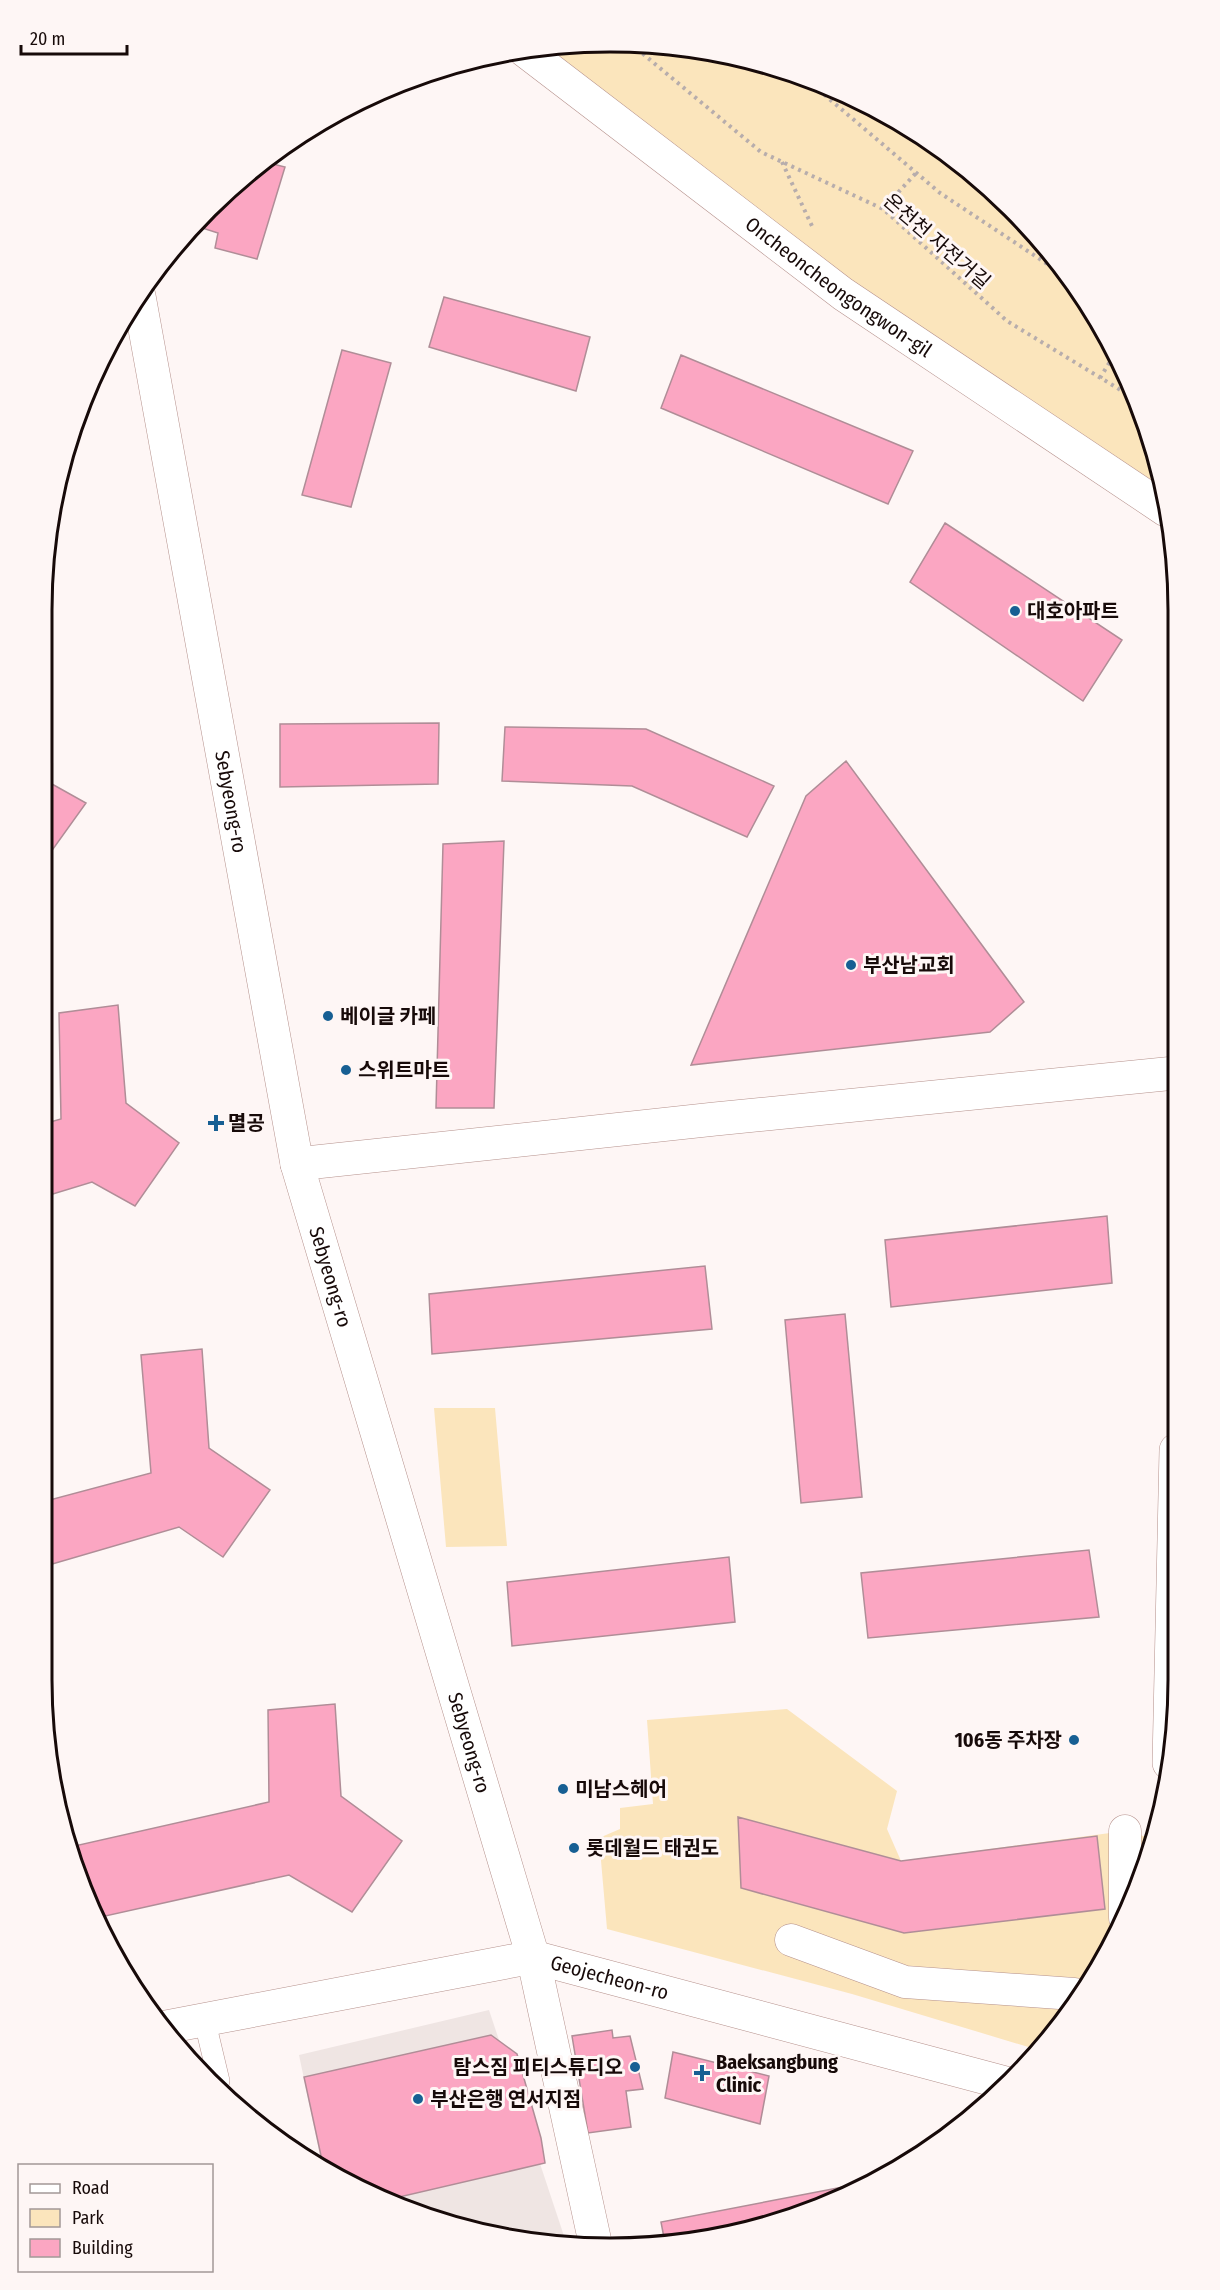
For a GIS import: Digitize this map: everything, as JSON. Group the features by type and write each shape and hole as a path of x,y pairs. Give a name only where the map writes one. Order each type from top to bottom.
{"main road":[{"name":"Oncheoncheongongwon-gil","path":"534,58 843,294 1158,504"},
{"name":"Sebyeong-ro","path":"142,307 297,1164 533,1957 594,2237"},
{"path":"297,1164 1168,1074"},
{"name":"Geojecheon-ro","path":"173,2025 533,1957 997,2081"}],"street":[{"path":"1125,1831 1125,1893"},
{"path":"791,1941 905,1982 1071,1994"}],"lane":[{"path":"204,2018 218,2076"}],"path":[{"name":"온천천 자전거길","path":"643,54 761,152 883,209 1007,321 1123,391"},
{"path":"826,96 940,193 1045,263"},
{"path":"883,209 916,173"},
{"path":"1100,378 1110,362"}],"shaded area":[{"path":"489,2010 564,2235 501,2227 431,2208 363,2180 320,2156 299,2055"}],"green space":[{"path":"610,52 646,54 683,57 754,71 789,82 857,110 920,146 978,191 1004,216 1029,242 1074,300 1110,363 1125,397 1149,466 1156,497 847,286 548,56"},
{"path":"434,1408 495,1408 507,1546 446,1547"},
{"path":"787,1709 897,1791 887,1829 901,1861 1125,1831 1145,1836 1125,1893 1093,1959 1074,1990 1030,2047 852,1994 607,1929 599,1838 620,1829 620,1808 653,1804 647,1720"}],"building":[{"path":"275,165 285,167 257,259 215,248 218,233 204,229 242,191 271,168"},
{"path":"444,297 590,337 576,391 429,347"},
{"path":"342,350 391,363 351,507 302,495"},
{"path":"681,355 913,451 888,504 661,408"},
{"name":"대호아파트","path":"945,523 1122,640 1083,701 910,582"},
{"path":"439,723 438,784 280,787 280,724"},
{"path":"505,727 646,729 774,786 747,837 632,786 502,781"},
{"path":"846,761 1024,1002 990,1032 691,1065 806,796"},
{"path":"52,784 86,803 52,850"},
{"path":"504,841 494,1108 436,1108 443,844"},
{"path":"118,1005 126,1103 179,1143 135,1206 92,1182 52,1194 52,1122 61,1119 59,1013"},
{"path":"1107,1216 1112,1283 891,1307 885,1240"},
{"path":"705,1266 712,1329 432,1354 429,1294"},
{"path":"845,1314 862,1497 801,1503 785,1320"},
{"path":"202,1349 209,1448 270,1490 223,1557 179,1527 52,1564 52,1499 151,1473 141,1355"},
{"path":"1089,1550 1099,1617 868,1638 861,1573"},
{"path":"729,1557 735,1622 512,1646 507,1582"},
{"path":"335,1704 341,1796 402,1841 352,1912 289,1875 105,1916 78,1845 269,1802 268,1710"},
{"path":"738,1817 901,1861 1097,1836 1105,1909 904,1933 741,1888"},
{"path":"612,2030 613,2038 630,2036 643,2089 626,2091 631,2127 588,2133 572,2036"},
{"path":"491,2035 517,2054 541,2138 545,2163 401,2197 363,2180 321,2157 304,2077"},
{"path":"673,2052 769,2076 760,2124 665,2098"},
{"path":"840,2188 789,2208 719,2227 663,2235 661,2222"}],"place":[{"name":"대호아파트","path":"1015,611"},
{"name":"부산남교회","path":"851,965"},
{"name":"베이글 카페","path":"328,1016"},
{"name":"스위트마트","path":"346,1070"},
{"name":"멸공","path":"216,1123"},
{"name":"106동 주차장","path":"1074,1740"},
{"name":"미남스헤어","path":"563,1789"},
{"name":"롯데월드 태권도","path":"574,1848"},
{"name":"탐스짐 피티스튜디오","path":"635,2067"},
{"name":"Baeksangbung Clinic","path":"702,2073"},
{"name":"부산은행 연서지점","path":"418,2099"}]}
